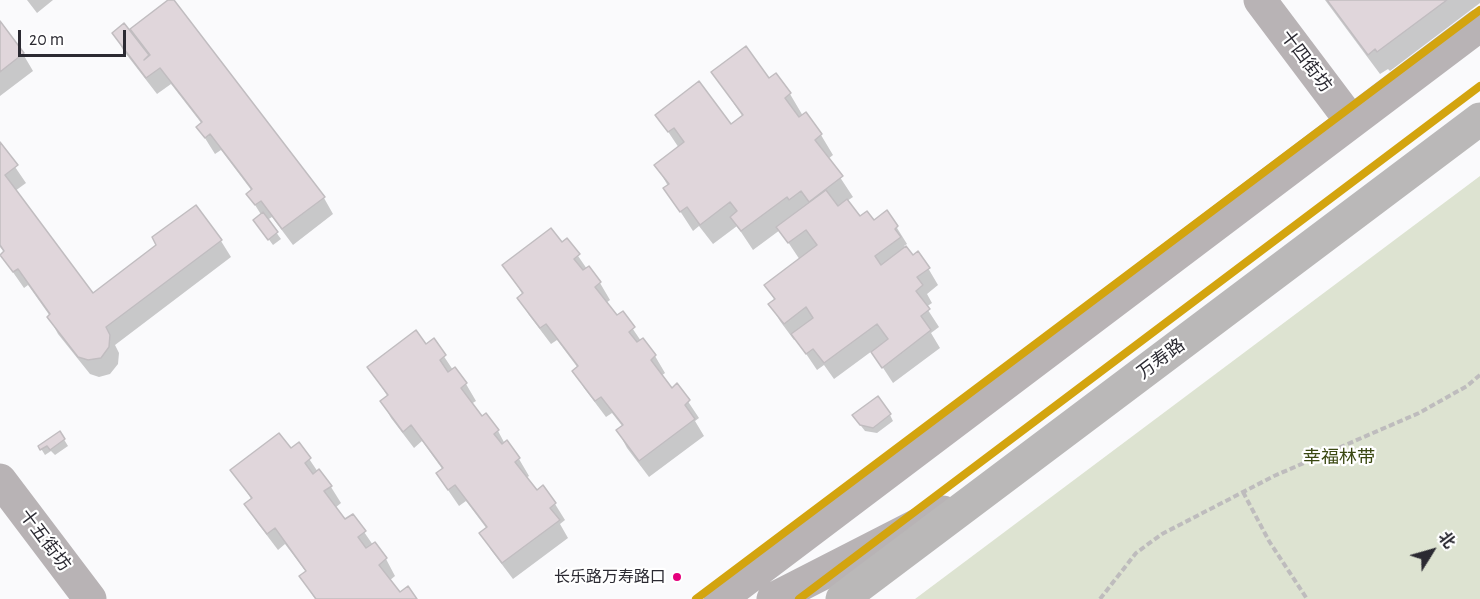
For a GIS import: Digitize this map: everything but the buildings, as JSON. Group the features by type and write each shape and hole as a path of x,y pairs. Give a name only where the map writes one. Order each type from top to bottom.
{"main road":[{"name":"十四街坊","path":"1260,0 1351,121"},
{"path":"720,599 1480,25"},
{"name":"万寿路","path":"842,599 1480,118"},
{"name":"十五街坊","path":"0,480 90,599"},
{"path":"773,599 987,490"}],"path":[{"path":"1100,599 1136,553 1162,534 1274,476 1419,413 1467,386 1480,375"},
{"path":"1243,492 1269,541 1307,599"}],"green space":[{"name":"幸福林带","path":"1480,176 1480,599 915,599"}],"transit line":[{"path":"696,599 1480,10"},
{"path":"799,599 1480,86"}],"place":[{"name":"长乐路万寿路口","path":"677,577"}]}
